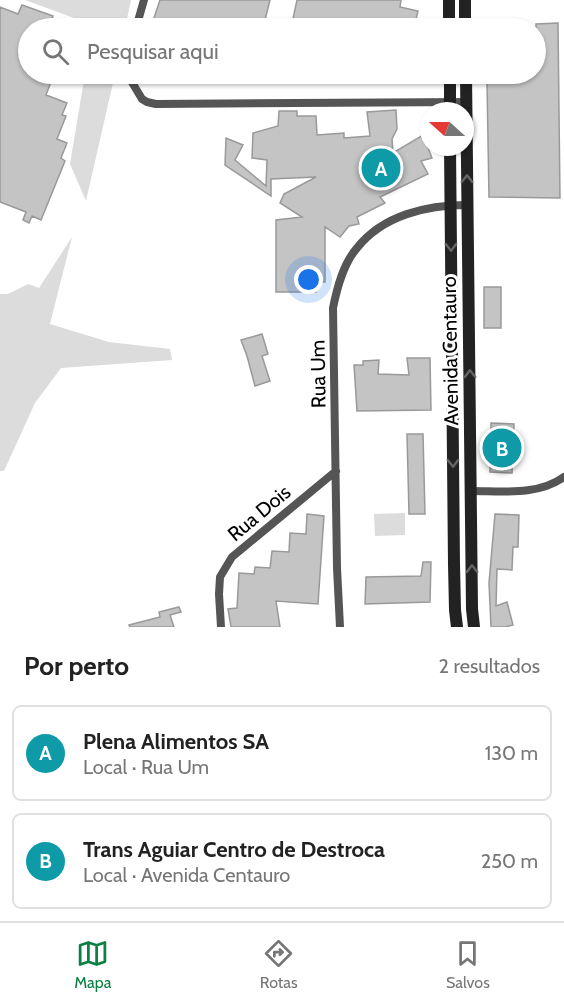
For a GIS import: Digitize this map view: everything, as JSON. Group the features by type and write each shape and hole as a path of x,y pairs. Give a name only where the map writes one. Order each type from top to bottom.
{"street":[{"path":"139,18 144,0"},
{"path":"449,0 449,18"},
{"path":"465,0 465,18"},
{"path":"133,84 142,99 156,104 420,106"},
{"path":"450,84 450,102"},
{"name":"Avenida Centauro","path":"466,84 467,102"},
{"name":"Avenida Centauro","path":"450,156 454,564 457,627"},
{"name":"Avenida Centauro","path":"467,156 474,627"},
{"name":"Rua Um","path":"340,627 333,308 339,282 357,248 381,226 400,216 424,209 467,204"},
{"name":"Rua Dois","path":"221,627 220,578 232,557 336,471"},
{"path":"472,491 529,491 559,481 564,477"}],"shaded area":[{"path":"25,0 131,0 127,18 74,18"},
{"path":"83,84 113,84 86,201 70,164"},
{"path":"72,237 50,324 109,342 170,349 172,360 61,368 35,403 4,471 0,471 0,294 8,294 28,284 39,288"},
{"path":"405,513 405,535 375,536 374,514"}],"building":[{"path":"160,0 270,0 266,18 154,18"},
{"path":"297,0 401,0 400,7 418,11 416,18 293,18"},
{"path":"22,5 53,16 52,18 18,18 18,84 50,84 46,95 67,103 62,115 66,116 57,139 67,143 61,158 65,161 41,220 32,216 29,223 23,220 26,212 0,202 0,7 18,14"},
{"path":"558,23 560,198 489,197 487,84 546,84 546,24"},
{"path":"396,110 397,129 392,139 393,153 420,137 420,156 431,156 432,158 421,161 428,174 380,197 385,203 357,217 359,224 349,226 340,237 325,227 325,282 316,282 316,292 276,292 276,220 302,217 280,203 284,194 316,177 271,179 271,196 225,165 226,138 243,145 235,160 266,186 267,160 252,158 253,133 278,126 279,111 297,111 297,116 316,116 317,135 344,133 344,138 370,136 367,112"},
{"path":"484,287 501,287 501,328 484,328"},
{"path":"262,334 268,354 262,356 270,381 255,386 241,340"},
{"path":"407,358 430,358 431,410 357,411 354,365 363,365 363,361 379,360 378,374 409,375"},
{"path":"491,423 514,424 512,473 490,472"},
{"path":"407,434 423,434 425,514 409,514"},
{"path":"307,514 324,516 318,604 276,601 280,627 231,627 228,609 237,608 239,573 254,574 255,567 270,568 272,551 289,552 290,533 306,534"},
{"path":"495,514 519,515 518,547 513,547 512,570 497,569 496,606 507,602 513,625 505,627 491,627 489,583"},
{"path":"423,562 431,562 430,602 365,604 366,577 421,576"},
{"path":"179,607 181,612 170,615 174,627 130,627 129,625 160,617 159,612"}],"place":[{"name":"Plena Alimentos SA","path":"381,168"},
{"name":"Trans Aguiar Centro de Destroca","path":"502,448"}]}
